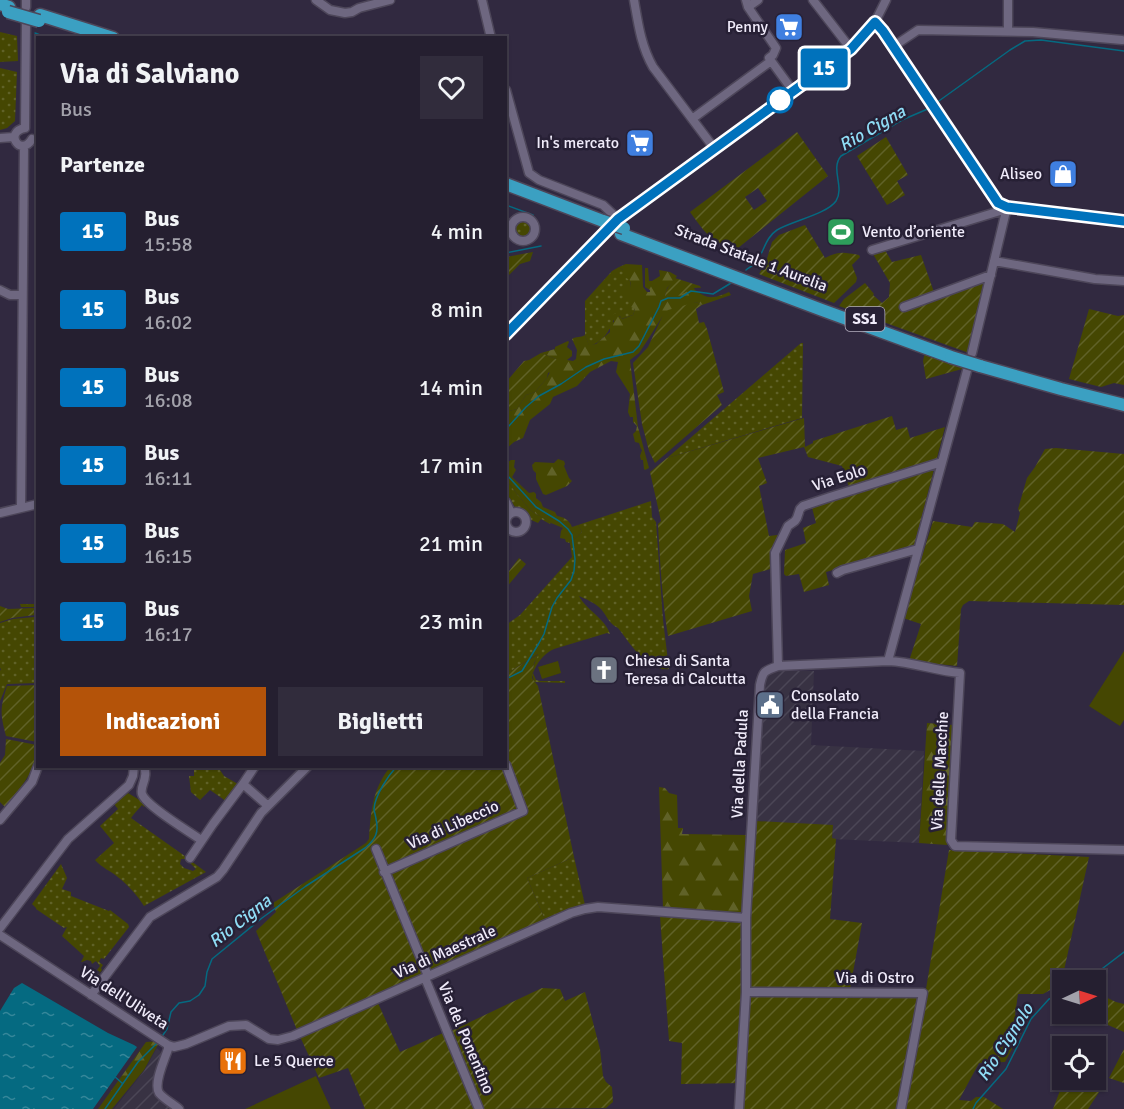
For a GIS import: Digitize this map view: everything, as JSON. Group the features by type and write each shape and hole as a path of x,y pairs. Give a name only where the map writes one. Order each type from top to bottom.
{"highway":[{"path":"4,9 106,36"},
{"path":"40,18 89,36"},
{"name":"Strada Statale 1 Aurelia","path":"507,184 726,270 952,354 1061,389 1124,405"},
{"name":"Strada Statale 1 Aurelia","path":"507,191 613,226"},
{"name":"Strada Statale 1 Aurelia","path":"975,361 1124,398"}],"street":[{"path":"316,0 327,8 339,12 352,12 359,8"},
{"path":"323,0 338,8 359,8 390,0"},
{"path":"482,0 491,36"},
{"path":"634,0 644,47 649,59 714,148"},
{"path":"758,0 747,4 776,48 769,58 771,62 793,91"},
{"path":"813,0 851,49"},
{"path":"507,333 613,226 714,148 851,49 875,22 886,0"},
{"path":"1008,0 1008,31"},
{"path":"24,128 26,22"},
{"path":"875,22 894,46 998,203 1007,207 1124,221"},
{"path":"894,46 918,30 1056,33 1122,40"},
{"path":"692,119 771,62"},
{"path":"507,94 529,173 539,180 603,205 613,226"},
{"path":"14,137 18,130 24,128"},
{"path":"14,137 17,144 24,146 35,140 24,128"},
{"path":"0,138 14,137"},
{"path":"21,507 24,146"},
{"path":"872,250 967,222 1007,207"},
{"path":"778,666 888,661 942,462 975,361 991,275 1007,207"},
{"path":"522,217 530,219 535,225 535,232 531,239 524,242 517,240 508,230 512,224 510,219 522,217"},
{"path":"994,261 1095,279 1124,281"},
{"path":"904,307 991,275"},
{"path":"0,290 9,295 22,295"},
{"name":"Via Eolo","path":"778,666 775,553 788,526 795,521 800,509 830,496 942,462"},
{"path":"0,513 36,504"},
{"path":"507,504 511,513"},
{"path":"507,516 516,512 521,513 526,519 524,529 507,532"},
{"path":"837,573 918,549"},
{"name":"Via delle Macchie","path":"888,661 960,673 951,840 956,846 1124,850"},
{"name":"Via della Padula","path":"738,1109 746,992 746,918 760,685 763,673 778,666"},
{"path":"0,820 32,782 37,768"},
{"path":"0,927 68,839 129,784 134,776 134,768"},
{"path":"144,768 145,778 141,794 145,800 201,840"},
{"path":"190,858 254,768"},
{"path":"92,995 150,917 217,877 267,805 306,768"},
{"name":"Via di Libeccio","path":"384,872 523,811 507,768"},
{"path":"243,784 267,805"},
{"path":"376,849 426,977"},
{"name":"Via di Maestrale","path":"163,1041 174,1047 237,1025 246,1025 269,1039 278,1040 293,1036 571,913 585,909 598,907 746,918"},
{"name":"Via dell'Uliveta","path":"0,935 163,1041 168,1049 157,1087 160,1093 179,1109"},
{"name":"Via del Ponentino","path":"426,977 479,1109"},
{"name":"Via di Ostro","path":"746,992 923,993 900,1109"}],"shaded area":[{"path":"776,671 814,671 811,745 924,751 919,843 832,839 833,826 755,821 764,681 768,674"},
{"path":"157,1048 162,1053 152,1089 177,1109 114,1109 144,1071"}],"green space":[{"path":"0,32 17,36 18,61 0,62"},
{"path":"0,68 17,72 15,121 7,128 0,130"},
{"path":"797,132 828,176 738,248 721,244 715,240 690,212","holes":["758,188 767,201 754,210 745,197"]},
{"path":"886,137 908,175 897,181 905,195 887,205 857,156"},
{"path":"523,220 529,223 532,229 529,235 523,238 517,235 514,229 517,223"},
{"path":"805,225 825,258 841,253 860,257 852,265 857,278 856,282 834,303 759,274 766,262 772,242 779,235"},
{"path":"885,250 892,262 921,255 935,295 984,279 969,353 839,306 844,299 865,283 882,303 889,297 890,283 873,254"},
{"path":"533,252 530,261 520,264 507,277 507,257"},
{"path":"626,264 642,265 643,287 647,292 650,290 645,287 645,268 648,268 649,281 660,276 659,270 677,276 667,288 665,296 693,288 702,295 710,297 729,292 731,295 702,305 696,302 662,317 639,353 630,360 638,427 649,468 644,469 640,456 642,450 639,443 635,442 633,434 637,426 628,412 630,394 616,372 618,362 611,361 590,372 577,386 553,397 550,404 530,420 523,438 507,448 507,409 509,411 517,409 526,395 535,392 547,378 556,359 541,353 555,349 568,341 567,347 572,351 572,356 567,360 573,361 576,359 577,350 572,339 585,335 589,345 596,344 610,332 608,329 610,323 614,322 611,316 617,314 622,319 633,315 635,309 629,306 630,301 625,300 623,284 631,288 630,282 619,267"},
{"path":"619,267 626,273 630,282 631,288 627,288 626,283 629,300 635,309 633,315 614,319 605,336 589,346 585,335 585,301 612,271"},
{"path":"675,278 701,288 694,288 679,295 665,296"},
{"path":"696,302 702,305 696,309 699,323 704,322 707,329 724,392 717,395 722,405 655,463 649,451 642,424 633,363 648,347 662,317 668,310"},
{"path":"1089,309 1118,316 1124,315 1124,385 1114,383 1101,387 1069,379"},
{"path":"803,343 802,418 667,458"},
{"path":"925,352 962,366 962,369 926,379 923,361"},
{"path":"541,353 556,359 559,363 557,369 548,373 547,378 535,392 526,395 517,409 509,411 507,409 507,381 524,361"},
{"path":"892,416 896,430 907,427 910,438 945,427 914,546 826,572 829,585 804,592 799,574 786,576 784,574 785,550 806,543 803,528 816,523 810,500 849,487 842,466 808,457 804,447 758,458 767,483 759,486 769,536 785,534 777,553 777,567 753,574 749,596 752,611 668,636 658,524 661,521 650,472 667,458 804,418 805,447 813,441"},
{"path":"1045,449 1124,454 1124,605 969,601 961,609 957,666 909,661 921,624 903,618 933,521 972,527 975,522 1003,524 1015,532 1020,513 1018,509 1027,478"},
{"path":"558,459 564,461 564,466 572,481 567,486 546,495 543,494 532,465 535,462 554,463"},
{"path":"515,460 516,470 512,477 529,493 534,492 543,507 566,519 572,527 578,525 582,532 570,543 560,538 563,528 530,510 507,481 508,462"},
{"path":"507,481 530,510 551,523 541,519 538,523 529,519 524,511 515,507 507,494"},
{"path":"651,501 652,517 656,522 669,669 661,669 646,661 601,609 579,596 604,623 610,634 550,651 539,662 533,673 538,654 507,673 507,624 520,615 572,557 570,543 582,532 578,525"},
{"path":"519,558 526,564 507,587 507,574"},
{"path":"20,604 36,604 36,683 7,684 0,701 0,623 34,617 34,607 21,607"},
{"path":"0,606 8,609 34,608 35,615 0,622"},
{"path":"1124,651 1124,720 1120,726 1089,706"},
{"path":"539,654 534,663 532,678 538,686 574,857 527,878 546,922 378,1003 400,1052 443,1033 474,1109 365,1109 348,1068 319,1078 256,931 276,912 273,903 366,843 369,839 376,793 389,768 507,768 507,673"},
{"path":"558,661 561,673 542,679 538,667"},
{"path":"533,673 536,680 565,681 565,683 535,682"},
{"path":"36,685 36,742 6,736 2,711 7,686"},
{"path":"927,723 953,725 947,845 919,843"},
{"path":"6,739 36,745 31,771 5,807 0,802 0,763 5,755"},
{"path":"194,768 219,768 224,776 238,784 226,802 210,790 200,800 191,792 189,776 194,776"},
{"path":"659,787 677,795 678,828 683,828 682,834 747,835 744,912 740,915 663,909"},
{"path":"128,793 146,804 144,807 142,805 131,818 189,859 181,859 180,864 184,868 193,871 196,869 190,863 191,861 206,872 144,906 126,884 95,860 114,843 100,826 118,809 114,804"},
{"path":"755,821 833,825 832,838 836,839 830,919 862,923 850,989 926,989 949,850 1089,857 1064,970 1052,970 1052,989 1043,994 1018,994 1015,1015 1030,1016 1005,1062 979,1063 959,1100 971,1101 976,1097 984,1097 1003,1109 742,1109 744,1083 681,1084 682,1043 669,1041 660,916 750,921"},
{"path":"574,857 585,905 546,922 527,878"},
{"path":"61,864 67,878 62,889 71,892 71,896 110,910 129,927 104,959 101,958 99,962 103,965 102,970 91,984 100,972 97,970 100,966 96,961 92,964 87,960 81,962 84,956 62,936 67,927 64,928 32,904"},
{"path":"542,988 560,989 565,1001 585,992 600,1049 603,1076 612,1087 613,1102 606,1108 484,1109 451,1031"},
{"path":"1106,997 1124,1004 1124,1032 1106,1024"},
{"path":"160,1041 144,1070 112,1109 98,1109 146,1042"},
{"path":"1124,1049 1124,1083 1109,1078"},
{"path":"316,1076 331,1109 245,1109"},
{"path":"1060,1090 1100,1090 1088,1109 1053,1109"}],"water":[{"path":"22,983 108,1033 137,1047 93,1109 0,1109 0,1011 14,988"}],"waterway":[{"path":"35,33 43,36"},
{"name":"Rio Cigna","path":"936,103 1025,41 1041,40 1124,51"},
{"name":"Rio Cigna","path":"746,270 757,261 773,233 825,210 836,201 839,190 837,167 841,156 902,120 930,108"},
{"path":"507,205 533,215"},
{"path":"507,253 541,246"},
{"name":"Rio Cigna","path":"507,430 526,407 539,396 586,367 604,359 633,352 639,346 661,301 668,298 680,298 691,291 713,294 731,283"},
{"name":"Rio Cigna","path":"507,475 536,507 568,529 572,535 575,559 571,580 552,607 539,643 522,671 507,678"},
{"name":"Rio Cigna","path":"161,1038 167,1029 171,1012 179,1003 190,1001 199,995 205,986 212,959 262,918 372,842 377,832 374,809 377,798 395,768"},
{"name":"Rio Cignolo","path":"1100,970 1124,952"},
{"name":"Rio Cignolo","path":"973,1109 1006,1069 1031,1019 1052,998"},
{"name":"Rio Cigna","path":"105,1109 138,1062 158,1042"},
{"path":"114,1076 122,1083"}],"bus line":[{"name":"15","path":"507,333 618,219 851,49 875,22 998,203 1007,207 1124,221"}],"place":[{"name":"Penny","path":"789,27"},
{"name":"In's mercato","path":"640,143"},
{"name":"Aliseo","path":"1063,174"},
{"name":"Vento d’oriente","path":"841,232"},
{"name":"Chiesa di Santa Teresa di Calcutta","path":"604,670"},
{"name":"Consolato della Francia","path":"770,705"},
{"name":"Le 5 Querce","path":"233,1061"}]}
